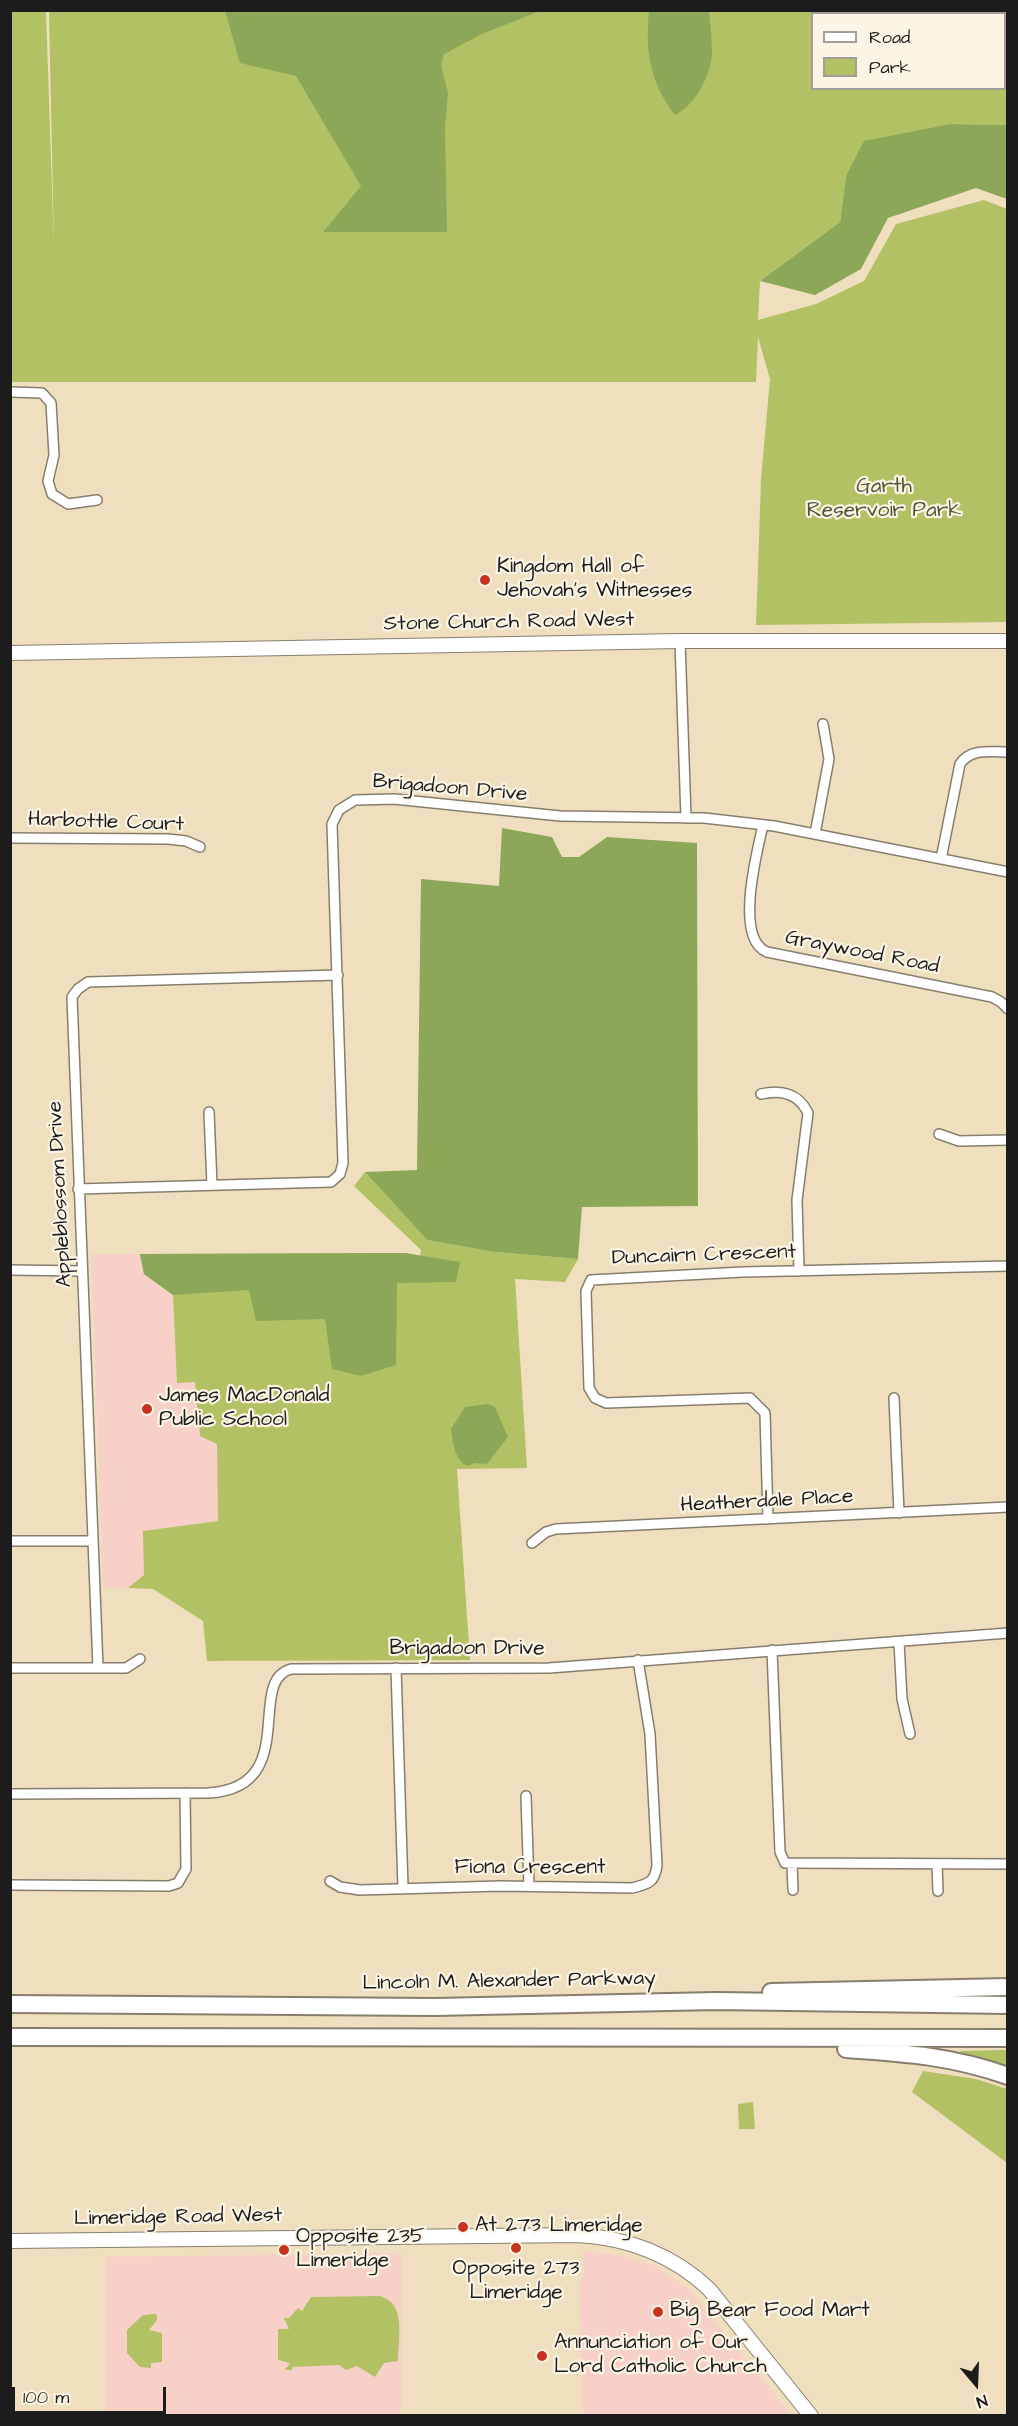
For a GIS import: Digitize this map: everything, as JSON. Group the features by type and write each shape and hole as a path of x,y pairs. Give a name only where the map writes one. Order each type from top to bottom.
{"highway":[{"path":"716,2001 758,1992 1008,1987"},
{"name":"Lincoln M. Alexander Parkway","path":"10,2004 435,2007 716,2001 1008,2005"},
{"path":"10,2037 1008,2038"},
{"path":"812,2038 825,2047 927,2054 971,2063 1008,2076"}],"main road":[{"name":"Stone Church Road West","path":"10,652 680,641 1008,641"},
{"name":"Limeridge Road West","path":"10,2241 578,2235 623,2240 658,2253 693,2274 709,2289 808,2415"}],"street":[{"path":"10,392 42,393 51,403 54,455 48,481 50,490 59,500 68,504 98,500"},
{"path":"680,641 686,818"},
{"path":"815,834 829,759 823,724"},
{"path":"940,859 960,764 968,755 975,752 1008,752"},
{"name":"Brigadoon Drive","path":"78,1189 331,1182 340,1174 343,1163 332,824 339,810 355,800 414,800 497,812 560,816 686,818 763,825 1008,872"},
{"name":"Graywood Road","path":"763,825 755,862 751,904 751,934 759,948 767,952 992,997 1008,1009"},
{"name":"Harbottle Court","path":"10,838 168,839 186,841 200,847"},
{"name":"Appleblossom Drive","path":"98,1668 71,1004 78,989 85,983 338,975"},
{"path":"761,1094 777,1092 794,1096 803,1102 808,1113 798,1200 799,1271"},
{"path":"209,1112 212,1185"},
{"path":"939,1134 959,1141 1008,1140"},
{"name":"Duncairn Crescent","path":"768,1519 765,1413 761,1406 750,1398 606,1402 595,1398 590,1388 586,1291 591,1280 601,1277 1008,1266"},
{"path":"10,1270 82,1271"},
{"path":"894,1398 899,1513"},
{"name":"Heatherdale Place","path":"532,1543 546,1532 556,1529 1008,1507"},
{"path":"10,1541 93,1541"},
{"name":"Brigadoon Drive","path":"10,1794 225,1791 246,1780 256,1769 268,1742 272,1684 282,1672 295,1669 549,1668 1008,1633"},
{"path":"899,1642 902,1700 910,1734"},
{"path":"772,1650 780,1852 785,1863 1008,1864"},
{"path":"10,1668 126,1668 140,1659"},
{"name":"Fiona Crescent","path":"330,1881 352,1889 529,1886 632,1888 650,1883 655,1878 657,1865 650,1734 638,1660"},
{"path":"396,1668 403,1888"},
{"path":"10,1885 169,1886 178,1883 186,1869 184,1793"},
{"path":"526,1796 529,1886"},
{"path":"792,1864 792,1890"},
{"path":"937,1865 938,1891"}],"shaded area":[{"name":"James MacDonald Public School","path":"91,1254 140,1254 144,1274 173,1295 177,1382 195,1382 200,1436 217,1444 219,1522 144,1531 144,1575 128,1588 103,1588"},
{"path":"583,2251 623,2256 656,2266 690,2290 788,2411 787,2415 583,2415 579,2282 584,2273"},
{"path":"401,2253 401,2415 106,2416 106,2257"}],"green space":[{"path":"225,10 540,11 482,34 444,54 441,65 448,93 445,127 447,232 323,232 361,186 296,76 240,63"},
{"name":"Garth Reservoir Park","path":"10,11 46,11 54,248 49,11 1007,11 1007,125 951,124 846,176 840,222 760,281 758,320 816,304 864,281 896,224 984,200 1007,209 1007,622 756,625 761,480 770,379 758,337 756,382 11,382"},
{"path":"649,11 709,11 712,53 709,71 701,89 689,105 675,115 660,91 651,66 648,40"},
{"path":"951,124 1007,125 1007,199 976,188 888,218 861,269 815,295 760,281 840,222 846,176 864,141"},
{"path":"502,828 552,837 562,857 579,857 607,837 697,843 698,1206 582,1207 578,1259 494,1252 427,1240 365,1172 417,1170 421,879 499,886"},
{"path":"365,1172 427,1240 494,1252 578,1259 565,1282 515,1279 527,1468 457,1469 470,1660 207,1661 203,1621 153,1589 128,1588 144,1575 143,1531 218,1521 217,1444 200,1436 195,1382 177,1383 173,1295 144,1274 140,1254 405,1253 420,1256 421,1250 354,1186"},
{"path":"405,1253 460,1262 456,1282 397,1283 396,1365 361,1376 332,1369 325,1319 256,1321 249,1290 173,1295 144,1274 140,1254"},
{"path":"488,1404 495,1407 508,1437 487,1464 475,1463 467,1466 457,1455 451,1429 465,1407"},
{"path":"1007,2050 1007,2074 959,2051"},
{"path":"923,2071 976,2079 1007,2089 1007,2163 912,2092"},
{"path":"753,2102 755,2129 739,2129 738,2104"},
{"path":"380,2296 389,2300 398,2314 398,2361 384,2363 375,2377 357,2366 346,2370 339,2365 293,2367 292,2370 285,2370 290,2363 278,2360 278,2329 289,2329 284,2318 289,2318 298,2308 302,2311 311,2297"},
{"path":"143,2315 157,2315 157,2320 149,2330 162,2333 162,2362 151,2363 151,2368 140,2367 127,2353 127,2330"}],"place":[{"name":"Kingdom Hall of Jehovah's Witnesses","path":"485,580"},
{"name":"James MacDonald Public School","path":"147,1409"},
{"name":"At 273 Limeridge","path":"463,2227"},
{"name":"Opposite 273 Limeridge","path":"516,2248"},
{"name":"Opposite 235 Limeridge","path":"284,2250"},
{"name":"Big Bear Food Mart","path":"658,2312"},
{"name":"Annunciation of Our Lord Catholic Church","path":"542,2356"}]}
